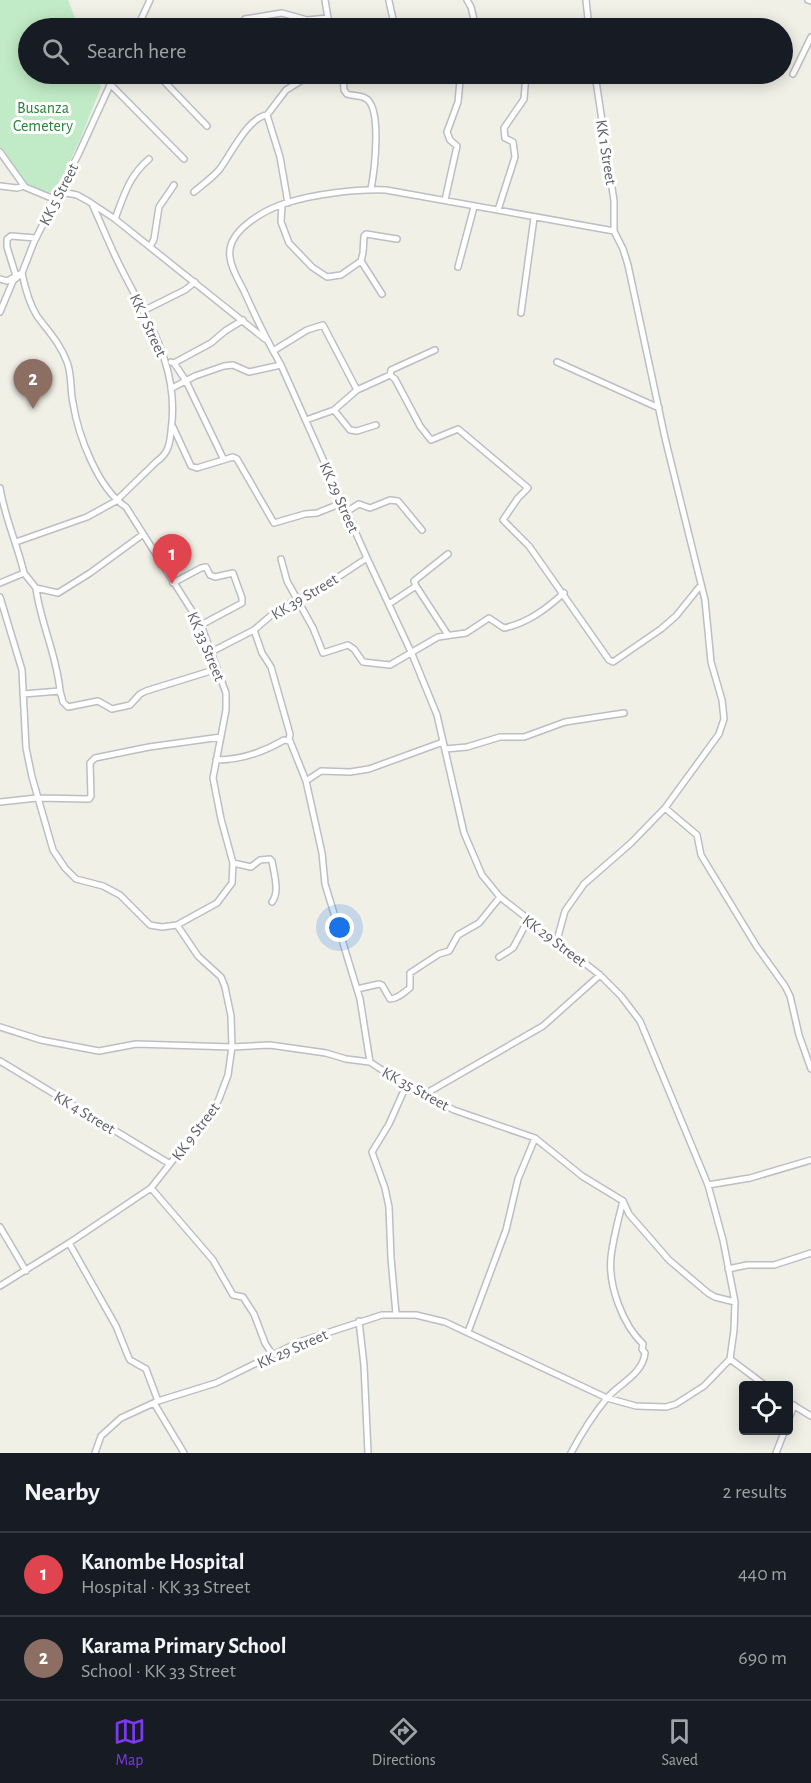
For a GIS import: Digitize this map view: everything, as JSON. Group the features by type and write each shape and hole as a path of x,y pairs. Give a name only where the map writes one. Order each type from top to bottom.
{"street":[{"path":"142,18 150,0"},
{"path":"325,0 328,18"},
{"path":"467,0 474,18"},
{"path":"586,0 588,18"},
{"path":"389,1 393,18"},
{"path":"251,18 282,13 297,18"},
{"path":"793,74 811,37"},
{"path":"110,84 184,159"},
{"name":"KK 5 Street","path":"0,312 13,281 22,273 36,238 79,153 110,84"},
{"path":"167,84 207,126"},
{"path":"194,192 218,171 244,132 262,115 267,115 286,90 296,84"},
{"path":"344,84 347,94 366,98 374,114 375,151 371,189"},
{"path":"445,200 457,146 450,140 447,132 458,102 459,84"},
{"path":"498,210 515,157 513,142 505,138 504,128 524,99 525,84"},
{"name":"KK 1 Street","path":"596,84 614,201 614,231"},
{"path":"267,115 280,157 285,204 281,222 286,238 312,267 327,277 341,275 361,261 366,234 397,239"},
{"path":"0,152 24,186 34,192 56,198 67,193 77,195 115,219 267,340"},
{"path":"115,219 129,183 137,169 149,159"},
{"path":"150,248 162,199 174,185"},
{"path":"0,186 17,188 24,186"},
{"name":"KK 29 Street","path":"95,1453 101,1436 110,1426 130,1413 156,1402 216,1383 299,1342 382,1315 396,1314 432,1318 468,1332 607,1398 636,1406 666,1407 676,1404 704,1386 730,1359 735,1302 708,1185 640,1021 621,996 600,975 500,897 482,875 464,833 437,715 412,654 281,365 233,270 230,254 231,244 244,228 260,216 285,204 371,189 614,231"},
{"name":"KK 7 Street","path":"16,542 87,517 116,501 164,457 170,444 172,388 166,361 145,310 123,272 93,206"},
{"path":"458,267 474,207"},
{"path":"521,312 534,218"},
{"path":"557,940 565,911 584,884 631,843 664,808 719,734 724,719 722,700 711,662 708,615 628,265 614,231"},
{"path":"16,276 7,247 7,239 11,236 36,238"},
{"path":"361,261 382,294"},
{"path":"0,279 7,281 22,273"},
{"name":"KK 33 Street","path":"22,273 27,293 37,315 55,337 68,364 78,426 93,463 103,483 116,501 126,507 201,625 226,693 226,710 213,778 233,863 232,883 217,903 177,925"},
{"path":"145,310 185,290 195,282"},
{"path":"174,363 212,342 243,320"},
{"path":"273,351 307,330 323,325 357,390"},
{"path":"306,420 334,410 357,390 390,375 391,370 435,350"},
{"path":"166,361 174,363 186,381 223,458"},
{"path":"556,362 659,408"},
{"path":"172,388 224,366 233,365 249,372 281,365"},
{"path":"390,375 395,379 420,426 431,440 458,429 528,488 503,520 529,546 609,660 616,662 661,629 676,616 701,585"},
{"path":"334,410 353,431 376,424"},
{"path":"172,426 191,466 197,468 223,458 237,459 275,523 305,514 318,513 342,503"},
{"path":"0,488 8,525 16,542 24,573 36,588 51,640 60,691 63,702 68,707 98,701 112,709 130,705 140,694 217,669"},
{"path":"346,512 359,504 370,508 393,500 398,501 422,530"},
{"path":"36,588 58,593 142,535"},
{"path":"448,554 414,581 448,635"},
{"name":"KK 39 Street","path":"211,652 254,630 275,612 314,592 367,558"},
{"path":"281,559 287,581 313,628 323,653 348,645 352,646 363,662 378,665 390,664 412,654 428,642 448,635 466,633 489,618 504,628 510,627 537,616 564,593"},
{"path":"173,583 206,567 210,575 215,578 233,573 242,603 201,625"},
{"path":"0,583 24,573"},
{"path":"389,604 416,586"},
{"path":"0,597 21,670 26,748 37,798 53,850 76,879 104,886 120,895 150,925 162,927 177,925"},
{"path":"254,630 262,653 271,667 290,734 289,740 306,781 322,853 325,884 357,989 370,1062"},
{"path":"23,694 60,691"},
{"path":"445,749 467,747 500,737 524,737 565,722 624,713"},
{"path":"0,802 37,798 91,798 90,763 95,758 149,747 221,737"},
{"path":"216,760 242,758 289,740"},
{"path":"306,781 321,771 351,772 369,769 443,741"},
{"path":"664,808 697,835 702,855 757,947 785,986 811,1069"},
{"path":"233,863 251,867 260,860 270,859 276,895 272,902"},
{"path":"357,989 379,984 382,985 390,999 403,994 410,988 410,973 439,954 449,951 458,935 479,923 500,897"},
{"path":"499,957 513,948 528,920"},
{"name":"KK 9 Street","path":"0,1286 69,1244 151,1188 214,1108 226,1082 232,1047 231,1016 221,977 198,956 177,925"},
{"path":"424,1094 543,1026 600,975"},
{"name":"KK 35 Street","path":"0,1027 42,1040 99,1051 136,1044 232,1047 270,1045 370,1062 406,1086 454,1110 535,1138 582,1176 622,1201 629,1214 669,1260 708,1293 735,1302"},
{"name":"KK 4 Street","path":"0,1061 170,1164"},
{"path":"396,1314 389,1208 385,1188 372,1152 389,1124 406,1086"},
{"path":"468,1332 506,1230 518,1179 535,1138"},
{"path":"708,1185 750,1178 811,1160"},
{"path":"151,1188 213,1260 232,1295 243,1297 254,1314 265,1343 272,1354"},
{"path":"571,1453 607,1398 643,1364 645,1353 642,1349 643,1344 635,1336 615,1295 611,1260 622,1201"},
{"path":"0,1227 26,1271"},
{"path":"69,1244 116,1326 130,1360 146,1369 156,1402 184,1453"},
{"path":"728,1269 747,1265 774,1265 811,1253"},
{"path":"359,1321 364,1365 368,1453"},
{"path":"730,1359 759,1381"},
{"path":"793,1404 811,1416"},
{"path":"776,1453 783,1435"}],"green space":[{"name":"Busanza Cemetery","path":"0,0 68,0 75,18 18,18 18,84 100,84 101,87 79,142 55,192 32,189 24,182 0,147"}],"place":[{"name":"Karama Primary School","path":"33,409"},
{"name":"Kanombe Hospital","path":"172,584"}]}
